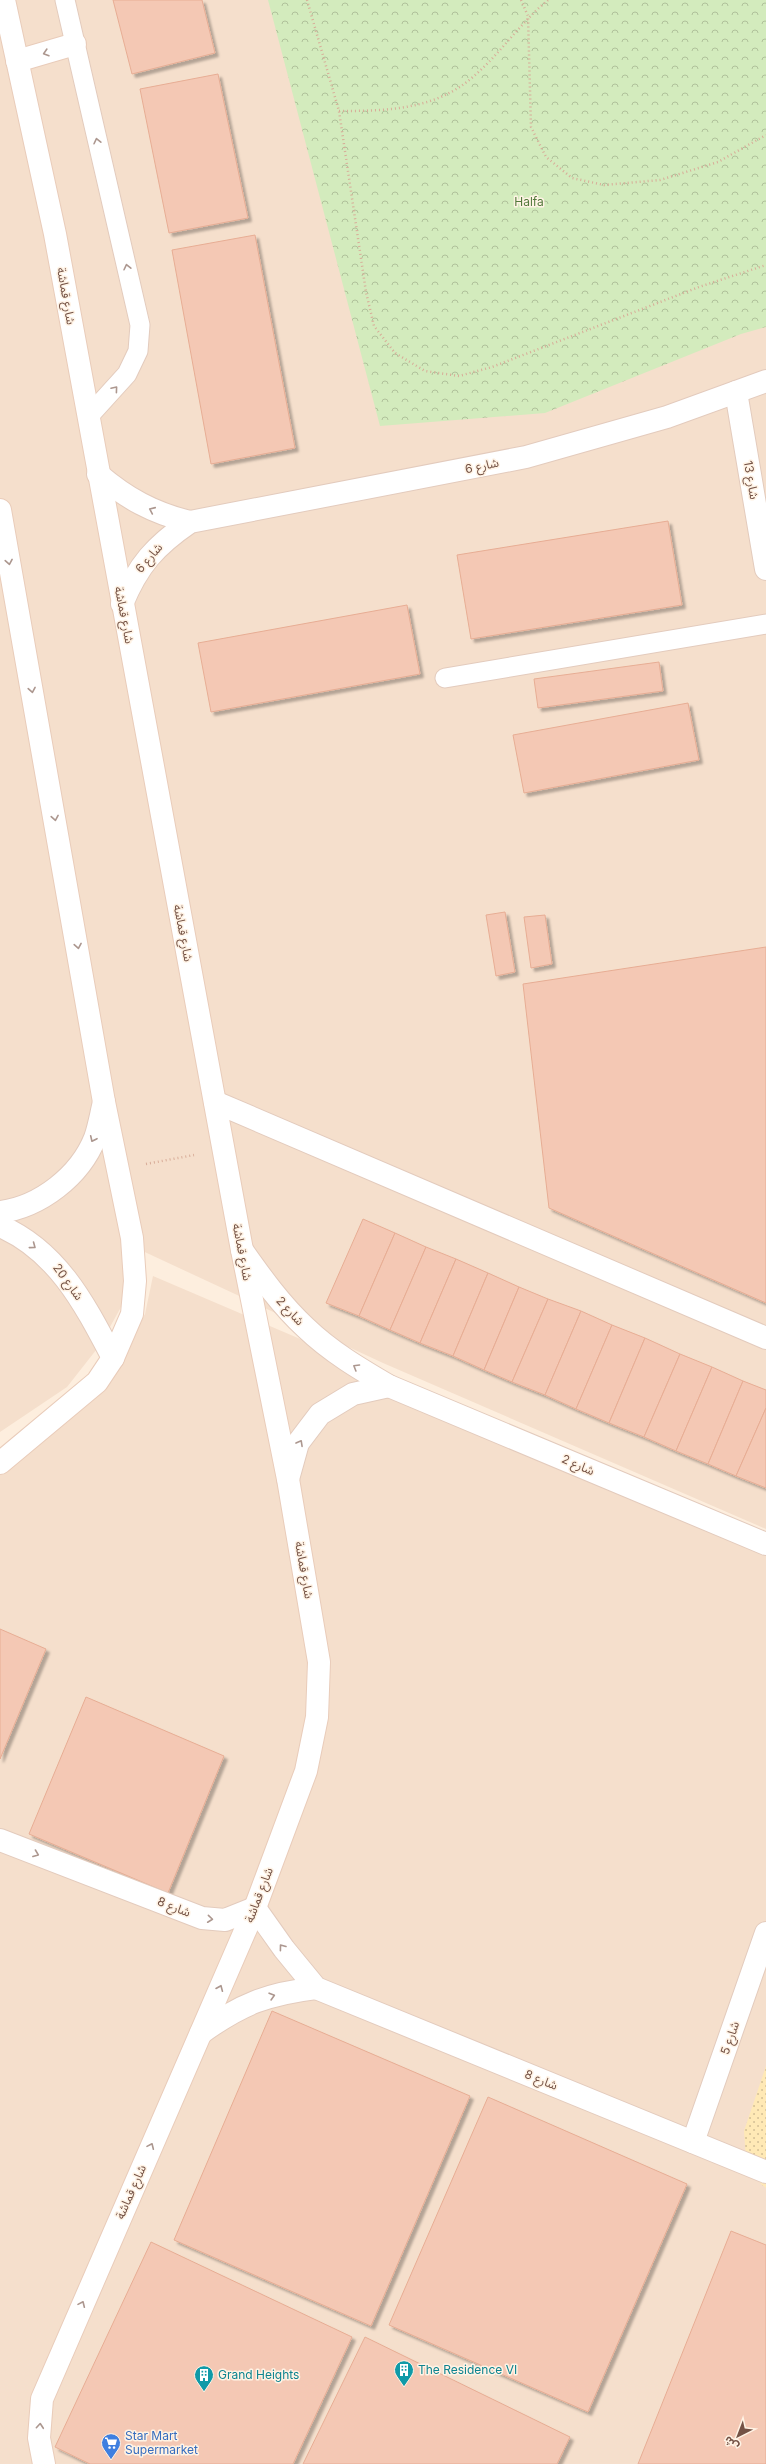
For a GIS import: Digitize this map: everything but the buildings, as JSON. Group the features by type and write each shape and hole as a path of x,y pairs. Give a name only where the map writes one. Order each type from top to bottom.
{"street":[{"name":"شارع قماشة","path":"4,0 55,234 214,1102 288,1480 319,1662 317,1717 306,1771 255,1908 42,2398 39,2438 44,2464"},
{"path":"17,61 75,44"},
{"name":"شارع 6","path":"122,604 132,578 147,556 167,537 190,522 526,457 660,419 766,382"},
{"name":"شارع 13","path":"736,392 766,569"},
{"name":"شارع 6","path":"98,474 118,491 140,505 164,515 190,522"},
{"path":"0,510 104,1102 132,1238 135,1281 132,1314 113,1358 98,1382 0,1463"},
{"path":"0,1212 13,1211 47,1195 75,1170 95,1139 104,1102"},
{"path":"214,1102 766,1338"},
{"name":"شارع 20","path":"0,1226 16,1233 52,1260 79,1294 113,1358"},
{"name":"شارع 2","path":"242,1250 271,1291 306,1329 346,1361 389,1386 766,1544"},
{"path":"288,1480 298,1443 320,1414 352,1394 389,1386"},
{"name":"شارع 8","path":"0,1840 202,1918 225,1920 255,1908 284,1949 316,1988 766,2172"},
{"name":"شارع 5","path":"693,2142 766,1933"},
{"name":"شارع 8","path":"201,2033 226,2014 254,2000 285,1992 316,1988"}],"lane":[{"path":"65,0 140,325 138,351 127,374 88,417"},
{"path":"445,678 766,624"}],"path":[{"path":"307,0 339,112 366,292 374,326 395,354 425,371 459,376 492,367 699,287 766,265"},
{"path":"521,0 528,16 531,127 546,157 572,178 604,185 660,180 718,162 766,136"},
{"path":"339,112 398,109 417,106 447,94 474,77 528,16 548,0"},
{"path":"118,1169 223,1150"}],"shaded area":[{"path":"0,0 766,0 766,1529 383,1363 134,1247 126,1298 100,1345 67,1387 0,1432"},
{"path":"153,1276 766,1538 766,2464 0,2464 0,1465 106,1379 145,1314"}],"sand":[{"path":"766,2066 766,2188 761,2184 746,2160 744,2131"}],"green space":[{"name":"Halfa","path":"268,0 766,0 766,327 741,334 545,413 380,426"}],"place":[{"name":"The Residence VI","path":"404,2387"},
{"name":"Grand Heights","path":"204,2392"},
{"name":"Star Mart Supermarket","path":"111,2460"}]}
